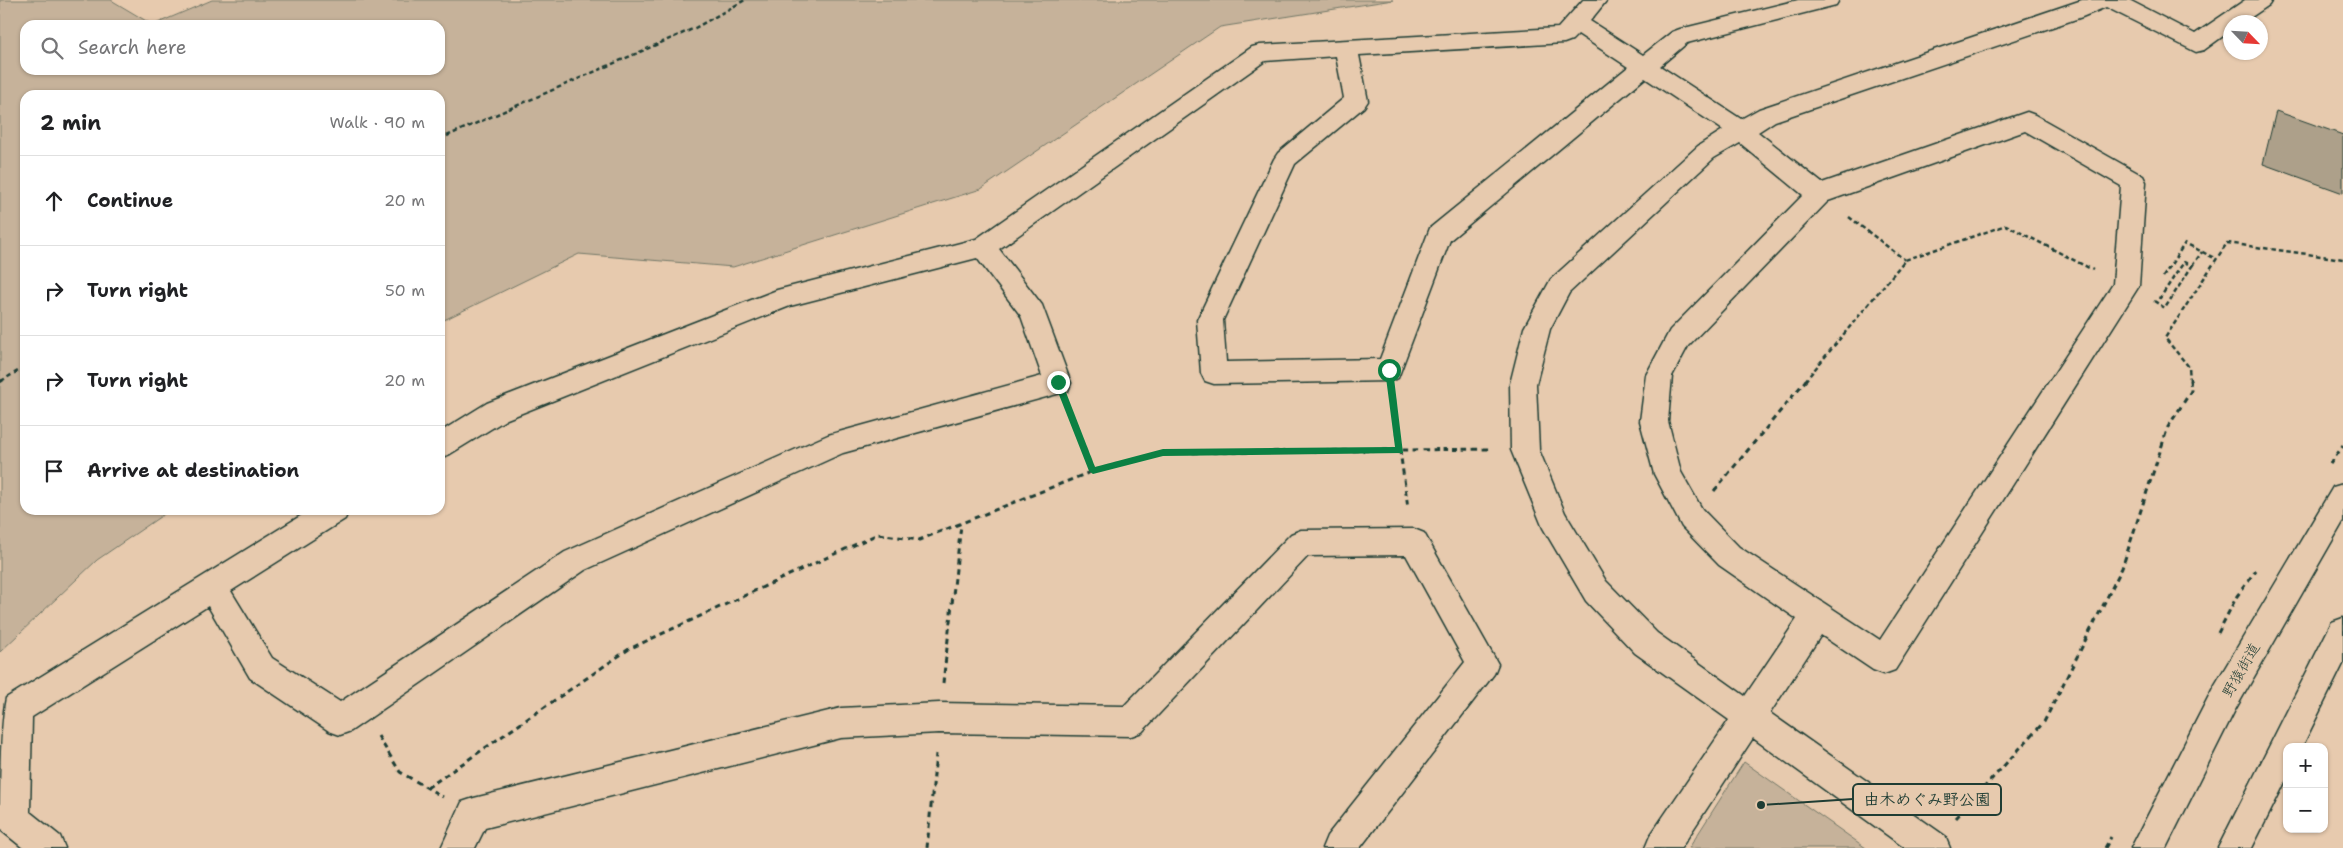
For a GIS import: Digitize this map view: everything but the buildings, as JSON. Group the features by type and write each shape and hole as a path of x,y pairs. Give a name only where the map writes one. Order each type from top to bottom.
{"street":[{"path":"445,443 497,411 786,297 983,247 1260,54 1564,35 1596,0"},
{"path":"1346,48 1356,101 1286,158 1210,320 1214,373 1389,370 1439,235 1680,37 1828,0"},
{"path":"1932,847 1646,643 1596,591 1553,519 1525,450 1523,384 1537,328 1560,286 1706,152 1767,114 2074,12 2102,0"},
{"path":"2111,0 2196,44 2261,0"},
{"path":"1576,22 1740,130 1819,194"},
{"path":"2027,121 2134,182 2126,286 1884,660 1729,556 1692,518 1668,474 1654,422 1659,375 1679,338 1819,194 2027,121"},
{"path":"212,586 261,668 340,720 575,561 838,443 1058,382 1034,312 983,247"},
{"name":"野猿街道","path":"2148,848 2224,699 2343,496"},
{"path":"48,848 14,819 17,709 328,515"},
{"path":"458,848 474,814 841,723 941,704 1131,721 1300,543 1414,542 1483,664 1339,848"},
{"path":"1662,848 1817,615"},
{"path":"2235,848 2343,632"}],"path":[{"path":"445,138 591,71 695,28 745,0"},
{"path":"1819,194 1905,260"},
{"path":"1692,518 1905,260 2006,225 2165,308 2202,252"},
{"path":"2161,279 2185,243 2216,259"},
{"path":"1932,847 2044,722 2122,568 2168,427 2191,391 2189,367 2165,338 2227,243 2343,259"},
{"path":"2152,294 2160,298 2184,262 2192,266"},
{"path":"0,382 20,370"},
{"path":"1389,370 1414,542"},
{"path":"1058,382 1093,471"},
{"path":"426,788 629,649 878,534 919,540 961,526 1093,471 1163,452 1495,449"},
{"path":"927,848 961,526"},
{"path":"360,708 400,772 474,814"}],"shaded area":[{"path":"0,0 111,0 145,20 20,20 20,75 445,75 445,20 165,20 212,0 1393,0 1220,27 981,189 733,267 579,254 445,320 445,90 20,90 20,515 163,515 97,560 0,652"},
{"path":"1744,762 1866,848 1689,848"}],"place":[{"name":"由木めぐみ野公園","path":"1761,805"}],"route":[{"path":"1058,382 1093,471 1163,452 1400,451 1389,370"}]}
